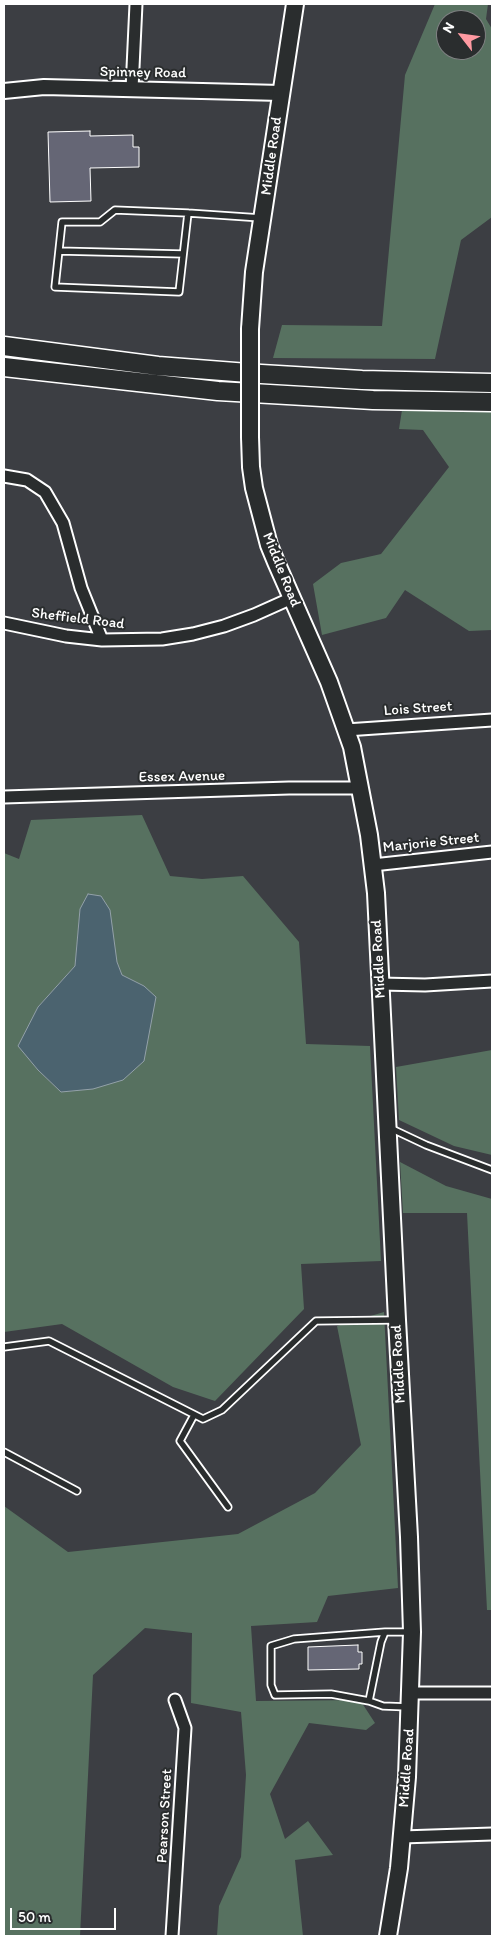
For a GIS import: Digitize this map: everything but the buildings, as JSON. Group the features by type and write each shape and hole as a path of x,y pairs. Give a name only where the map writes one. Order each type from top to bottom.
{"main road":[{"name":"Middle Road","path":"295,4 254,272 250,329 251,467 259,510 276,562 329,682 346,730 361,788 373,865 409,1537 412,1632 411,1700 402,1837 395,1900 388,1936"},
{"path":"4,346 150,365 244,373 370,380 492,383"},
{"path":"4,367 218,391 374,400 492,402"}],"street":[{"path":"132,89 136,4"},
{"name":"Spinney Road","path":"4,91 44,87 281,93"},
{"path":"4,476 27,480 44,492 63,523 81,588 102,640"},
{"name":"Sheffield Road","path":"4,623 66,636 102,640 162,639 193,634 254,615 292,598"},
{"name":"Lois Street","path":"346,730 492,720"},
{"name":"Essex Avenue","path":"4,797 289,788 361,788"},
{"name":"Marjorie Street","path":"373,865 492,852"},
{"path":"380,984 425,986 492,981"},
{"path":"411,1700 492,1693"},
{"name":"Pearson Street","path":"172,1936 185,1728 175,1700"},
{"path":"402,1837 492,1834"}],"lane":[{"path":"188,213 179,292 55,287 62,222 100,222 115,210 188,213 263,218"},
{"path":"59,251 183,254"},
{"path":"388,1127 426,1145 492,1170"},
{"path":"4,1348 48,1341 203,1419 222,1410 316,1321 397,1320"},
{"path":"194,1415 180,1441 228,1507"},
{"path":"4,1452 78,1491"},
{"path":"411,1700 383,1706 369,1701 331,1694 275,1695 271,1685 271,1646 294,1639 385,1632 412,1632"},
{"path":"369,1701 380,1642 385,1632"}],"green space":[{"path":"435,4 488,4 486,19 492,29 492,217 461,240 435,359 273,358 282,325 382,326 405,75"},
{"path":"402,410 492,411 492,630 469,631 405,590 386,618 322,635 313,584 341,563 381,554 449,467 423,430 399,429"},
{"path":"142,815 170,876 202,879 243,876 299,942 306,1044 370,1046 381,1261 301,1264 304,1309 215,1401 173,1387 62,1324 4,1332 4,853 19,859 31,820","holes":["80,909 117,962 122,975 144,986 61,1092 38,1070 19,1046 38,1007 75,966"]},
{"path":"492,1050 492,1155 454,1146 399,1120 396,1067"},
{"path":"400,1162 446,1186 492,1199 492,1610 487,1610 467,1213 403,1213"},
{"path":"384,1312 398,1588 328,1596 317,1622 251,1626 256,1701 360,1700 375,1723 366,1730 309,1723 270,1794 285,1839 308,1821 333,1855 295,1860 303,1936 217,1936 219,1906 241,1857 246,1775 241,1712 191,1703 192,1633 145,1628 93,1675 80,1936 4,1936 4,1506 68,1552 238,1534 315,1493 361,1445 337,1326"}],"water":[{"path":"88,894 101,896 110,910 117,962 122,975 144,986 156,997 144,1061 123,1080 93,1089 61,1092 38,1070 18,1046 38,1007 75,966 80,909"}]}
